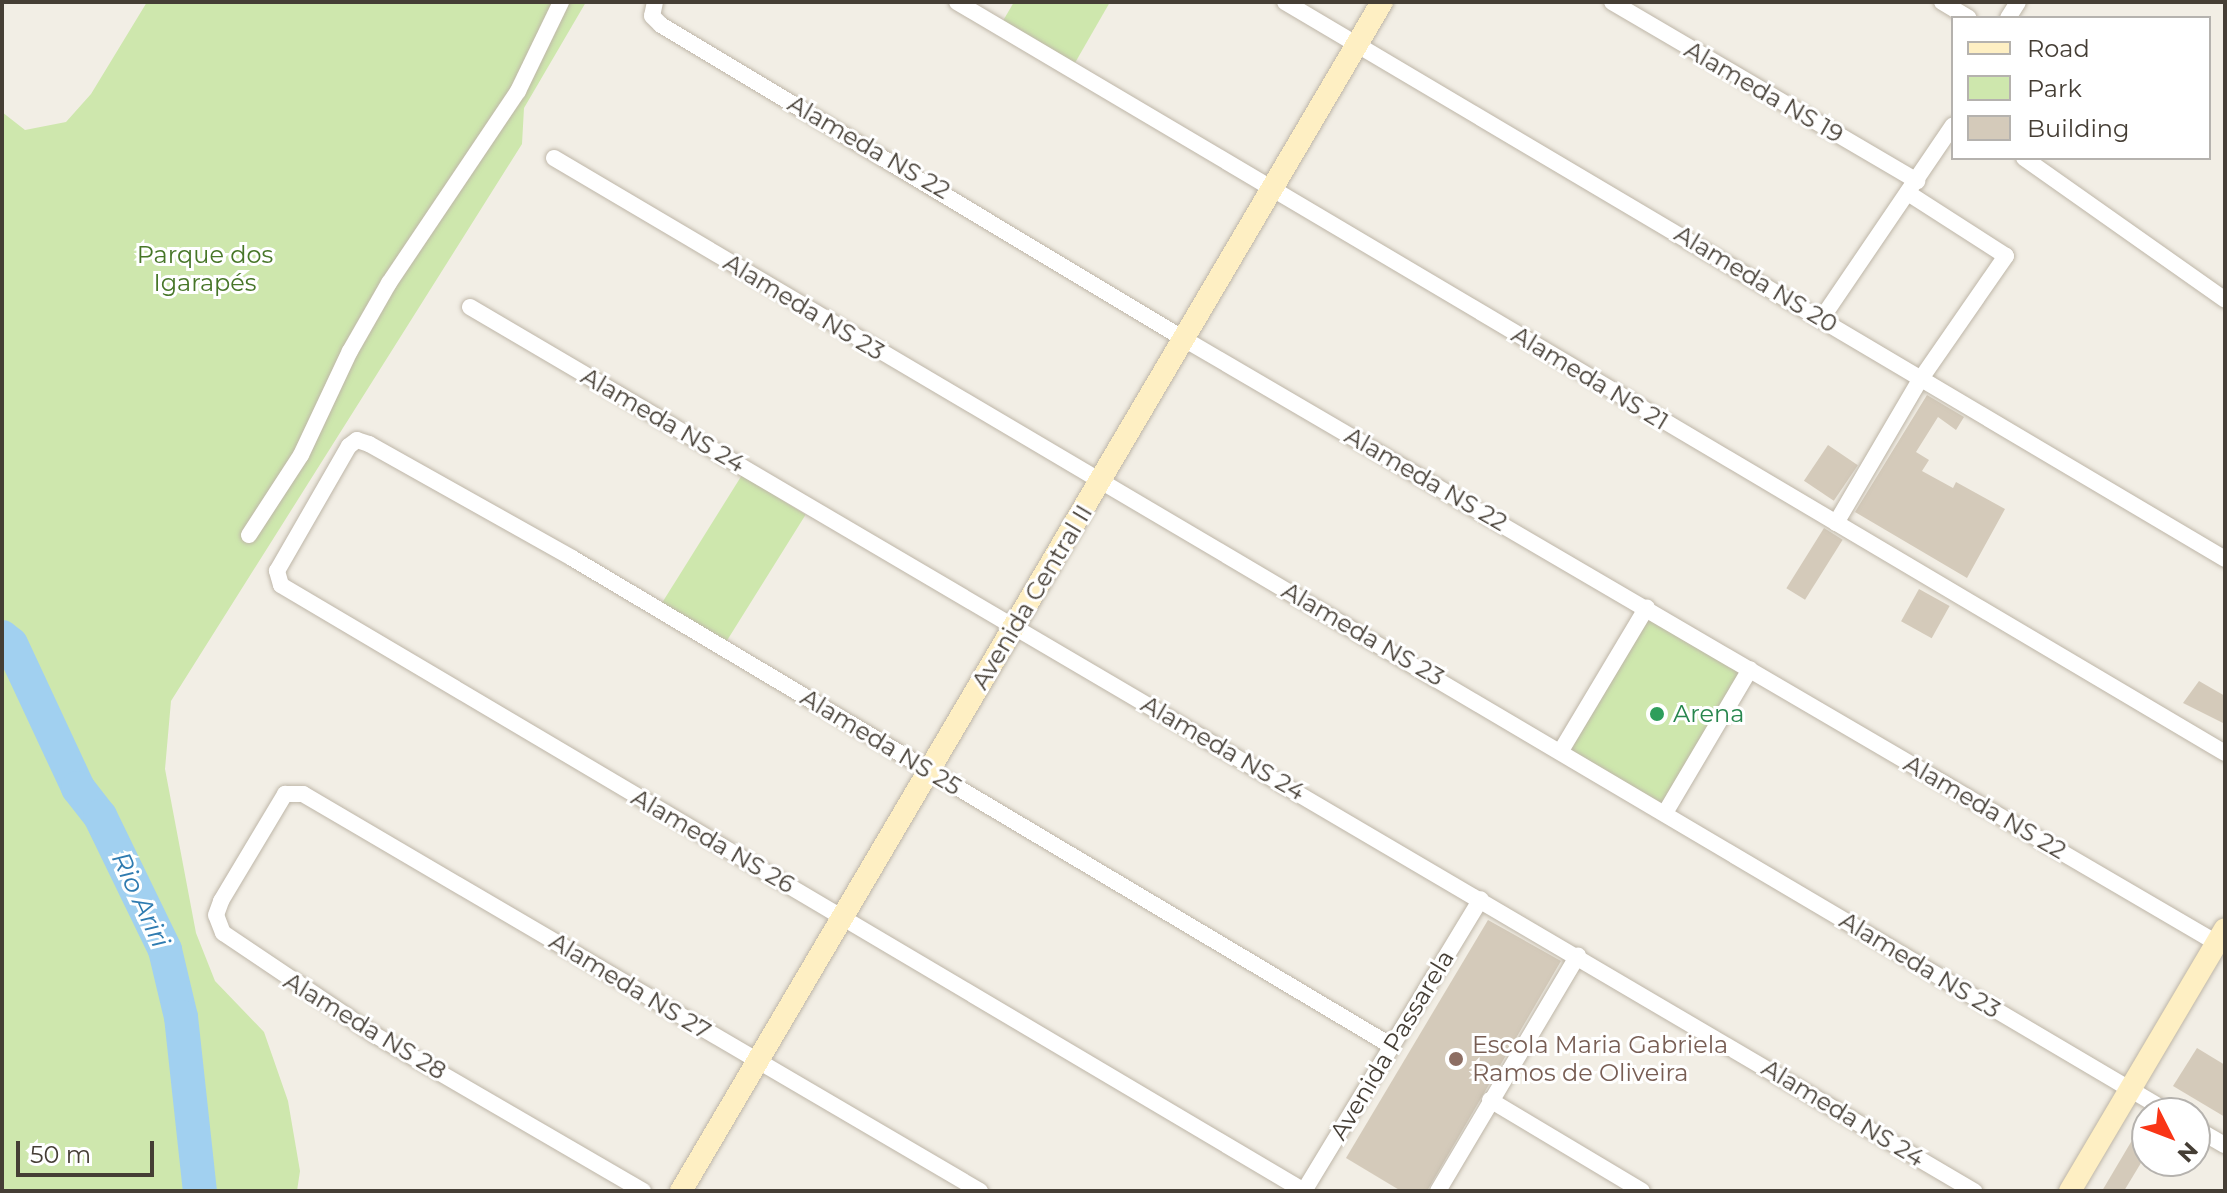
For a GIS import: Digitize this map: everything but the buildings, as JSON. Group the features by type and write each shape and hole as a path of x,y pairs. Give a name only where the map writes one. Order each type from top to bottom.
{"street":[{"path":"249,535 301,455 350,351 389,283 511,103 561,2"},
{"name":"Alameda NS 22","path":"655,2 652,16 661,25 1184,339 1750,669 2221,936"},
{"name":"Alameda NS 21","path":"957,2 1269,191 2225,753"},
{"name":"Alameda NS 20","path":"1285,2 2225,559"},
{"name":"Avenida Central II","path":"681,1191 1014,625 1101,484 1269,191 1382,2"},
{"name":"Alameda NS 19","path":"1612,2 1912,187 2006,256 1920,380"},
{"path":"1942,2 1966,16"},
{"path":"1822,318 1951,128"},
{"name":"Alameda NS 23","path":"554,158 1101,484 1562,749 2142,1097"},
{"path":"2027,160 2225,300"},
{"name":"Alameda NS 24","path":"470,307 1578,955 1974,1191"},
{"path":"1836,523 1920,380"},
{"name":"Alameda NS 26","path":"369,444 357,440 349,446 277,571 277,582 1304,1191"},
{"name":"Alameda NS 25","path":"369,444 1390,1045"},
{"path":"1562,749 1647,607"},
{"path":"1665,813 1750,669"},
{"name":"Alameda NS 27","path":"280,799 293,790 303,794 980,1191"},
{"name":"Alameda NS 28","path":"280,799 217,909 223,933 375,1035 643,1191"},
{"name":"Avenida Passarela","path":"1304,1191 1481,899"},
{"path":"2070,1191 2221,936"},
{"path":"1438,1191 1578,955"},
{"path":"1490,1100 1642,1191"}],"green space":[{"name":"Parque dos Igarapés","path":"147,2 586,2 524,108 522,144 171,701 165,769 196,933 215,981 264,1032 288,1101 300,1171 297,1191 2,1191 2,112 25,130 66,122 91,94"},
{"path":"1014,2 1110,2 1068,75 997,31"},
{"path":"742,475 806,515 721,650 658,610"},
{"name":"Arena","path":"1645,609 1751,670 1666,817 1560,756"}],"waterway":[{"name":"Rio Ariri","path":"2,637 11,644 78,788 100,816 165,950 181,1017 200,1191"}],"place":[{"name":"Arena","path":"1657,714"},
{"name":"Escola Maria Gabriela Ramos de Oliveira","path":"1456,1059"}]}
